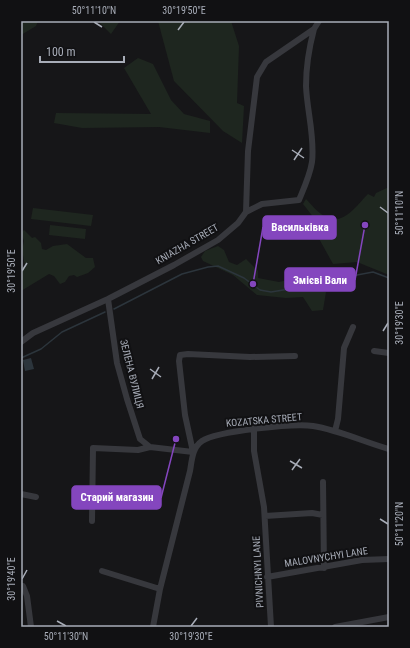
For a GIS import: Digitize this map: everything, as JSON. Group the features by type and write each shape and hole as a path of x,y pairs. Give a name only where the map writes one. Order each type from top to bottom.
{"street":[{"path":"314,29 266,62 258,78 248,151 246,212 262,204 300,200 312,162 311,120 306,85 308,54 314,29 318,21"},
{"name":"KNIAZHA STREET","path":"21,342 33,333 108,299 218,240 238,223 246,212"},
{"name":"ЗЕЛЕНА ВУЛИЦЯ","path":"108,299 117,363 127,399 140,439 150,447"},
{"path":"335,431 338,419 344,348 353,327"},
{"path":"374,351 389,353"},
{"path":"153,627 160,589 190,471 193,452 185,415 179,361 180,355 295,356"},
{"name":"KOZATSKA STREET","path":"193,452 201,441 216,434 254,428 312,426 335,431 389,449"},
{"name":"PIVNICHNYI LANE","path":"254,428 254,451 265,516 267,577 271,627"},
{"path":"92,522 93,448 138,450 150,447 193,452"},
{"path":"323,482 324,568"},
{"path":"21,494 36,497"},
{"path":"265,516 312,513 323,515"},
{"name":"MALOVNYCHYI LANE","path":"267,577 362,560 389,559"},
{"path":"102,571 160,589"},
{"path":"21,586 23,586 27,596 31,627"},
{"path":"335,627 389,617"}],"shaded area":[{"path":"21,21 38,21 36,26 21,35"},
{"path":"98,21 120,21 111,34"},
{"path":"158,21 231,21 239,46 237,103 244,106 242,143 223,131 174,81"},
{"path":"138,58 153,64 171,100 184,114 210,121 210,133 159,127 82,128 54,123 56,113 151,114 124,68"},
{"path":"389,187 389,275 357,262 333,264 317,235 312,231 314,218 303,204 306,199 324,216 331,219 337,219 349,214 368,194 374,197 376,193"},
{"path":"33,208 93,215 91,226 31,219"},
{"path":"50,225 86,229 85,239 49,235"},
{"path":"24,230 32,238 35,237 41,243 42,249 46,250 53,246 67,244 86,258 93,258 95,267 88,273 77,277 74,275 69,276 65,282 60,284 54,276 49,274 21,291 21,267 25,266 22,250 24,241 21,233"},
{"path":"218,246 224,250 229,262 237,265 246,259 258,271 258,278 279,282 304,276 310,278 314,290 326,292 323,310 312,311 303,297 286,298 257,295 233,275 203,261 201,257 205,251"},
{"path":"31,358 34,369 25,371 23,360"}],"waterway":[{"path":"114,309 182,274 208,267 218,266 244,278 260,290 271,292 314,285 328,280 342,282 357,275 373,272 389,278"},
{"path":"21,358 41,349 62,332 105,312"}],"place":[{"name":"Змієві Вали","path":"365,225"},
{"name":"Васильківка","path":"253,284"},
{"name":"Старий магазин","path":"176,439"}]}
